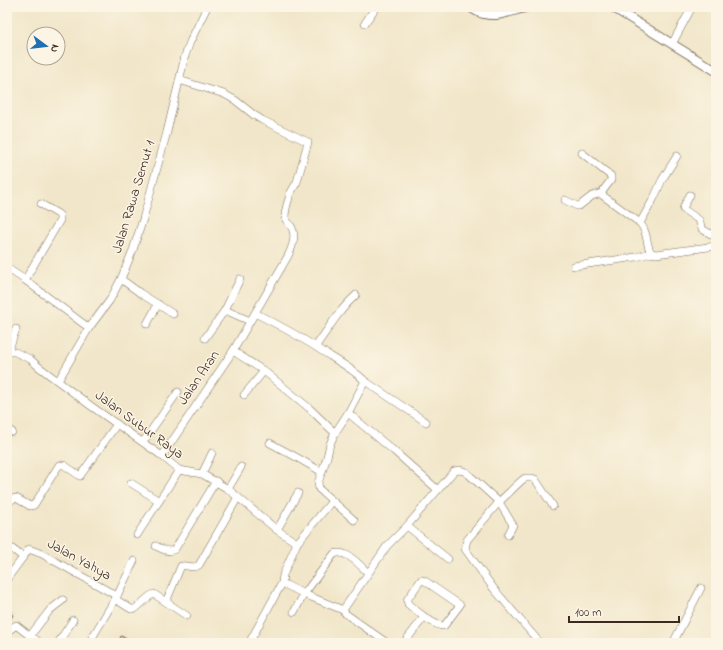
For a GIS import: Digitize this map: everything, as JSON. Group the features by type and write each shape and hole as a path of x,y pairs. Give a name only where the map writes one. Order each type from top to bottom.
{"street":[{"name":"Jalan Rawa Semut 1","path":"58,381 89,328 110,300 121,280 133,250 167,132 179,80 190,42 207,7"},
{"path":"365,23 376,7"},
{"path":"470,7 484,14 494,15 528,7"},
{"path":"612,7 716,70"},
{"path":"672,44 692,7"},
{"name":"Jalan Aran","path":"162,456 233,351 286,261 290,252 293,235 285,216 290,196 297,182 308,142 262,120 231,97 179,80"},
{"path":"565,200 579,206 592,196 602,193 611,180 611,176 582,153"},
{"path":"640,223 662,180 677,156"},
{"path":"602,193 603,196 640,223 646,234 651,252"},
{"path":"690,195 683,209 699,220 702,229 716,237"},
{"path":"25,280 60,220 60,216 58,214 41,204"},
{"path":"574,266 636,257 651,252 656,254 716,246"},
{"path":"7,268 89,328"},
{"path":"205,338 225,310 240,279"},
{"path":"121,280 173,314"},
{"path":"316,346 338,313 356,296"},
{"path":"147,324 158,304"},
{"path":"225,310 250,322"},
{"path":"255,313 291,331 316,346 358,374 365,382 426,422"},
{"path":"8,352 16,329"},
{"path":"233,351 264,371 309,408 335,433"},
{"name":"Jalan Subur Raya","path":"8,352 15,352 30,359 179,470 202,474 216,481 238,497 277,530 297,543"},
{"path":"244,395 264,371"},
{"path":"354,520 319,489 318,486 330,444 365,382"},
{"path":"143,442 178,392"},
{"path":"348,413 438,490"},
{"path":"7,506 14,498 30,506 34,505 59,465 64,465 80,476 117,424"},
{"path":"270,443 322,472"},
{"path":"202,474 212,453"},
{"path":"228,489 241,467"},
{"path":"137,535 179,470"},
{"path":"343,610 387,546 407,526 454,471 460,470 466,472 499,502 513,524 508,535"},
{"path":"540,643 494,589 465,548 467,540 499,502 525,478 535,479 553,506"},
{"path":"156,546 169,551 175,548 216,481"},
{"path":"132,483 159,501"},
{"path":"277,530 298,493"},
{"path":"187,616 166,602 181,566 185,565 193,568 199,565 238,497"},
{"path":"249,643 282,583 283,576 297,543 332,501"},
{"path":"407,526 448,559"},
{"path":"7,545 23,557 7,578"},
{"name":"Jalan Yahya","path":"23,557 29,549 42,554 116,597 131,609 135,609 154,594 166,602"},
{"path":"294,612 304,594 334,554 339,552 343,553 353,559 368,572"},
{"path":"89,643 116,597 134,561"},
{"path":"421,580 460,605 443,627 424,617 408,604 407,601 421,580"},
{"path":"282,583 343,610 346,614 385,642"},
{"path":"673,643 701,588"},
{"path":"30,636 50,610 63,600"},
{"path":"404,643 424,617"},
{"path":"58,643 73,620"},
{"path":"7,632 16,625 41,643"}],"building":[{"path":"7,612 13,615 7,626"},
{"path":"121,636 132,643 118,643"}]}
